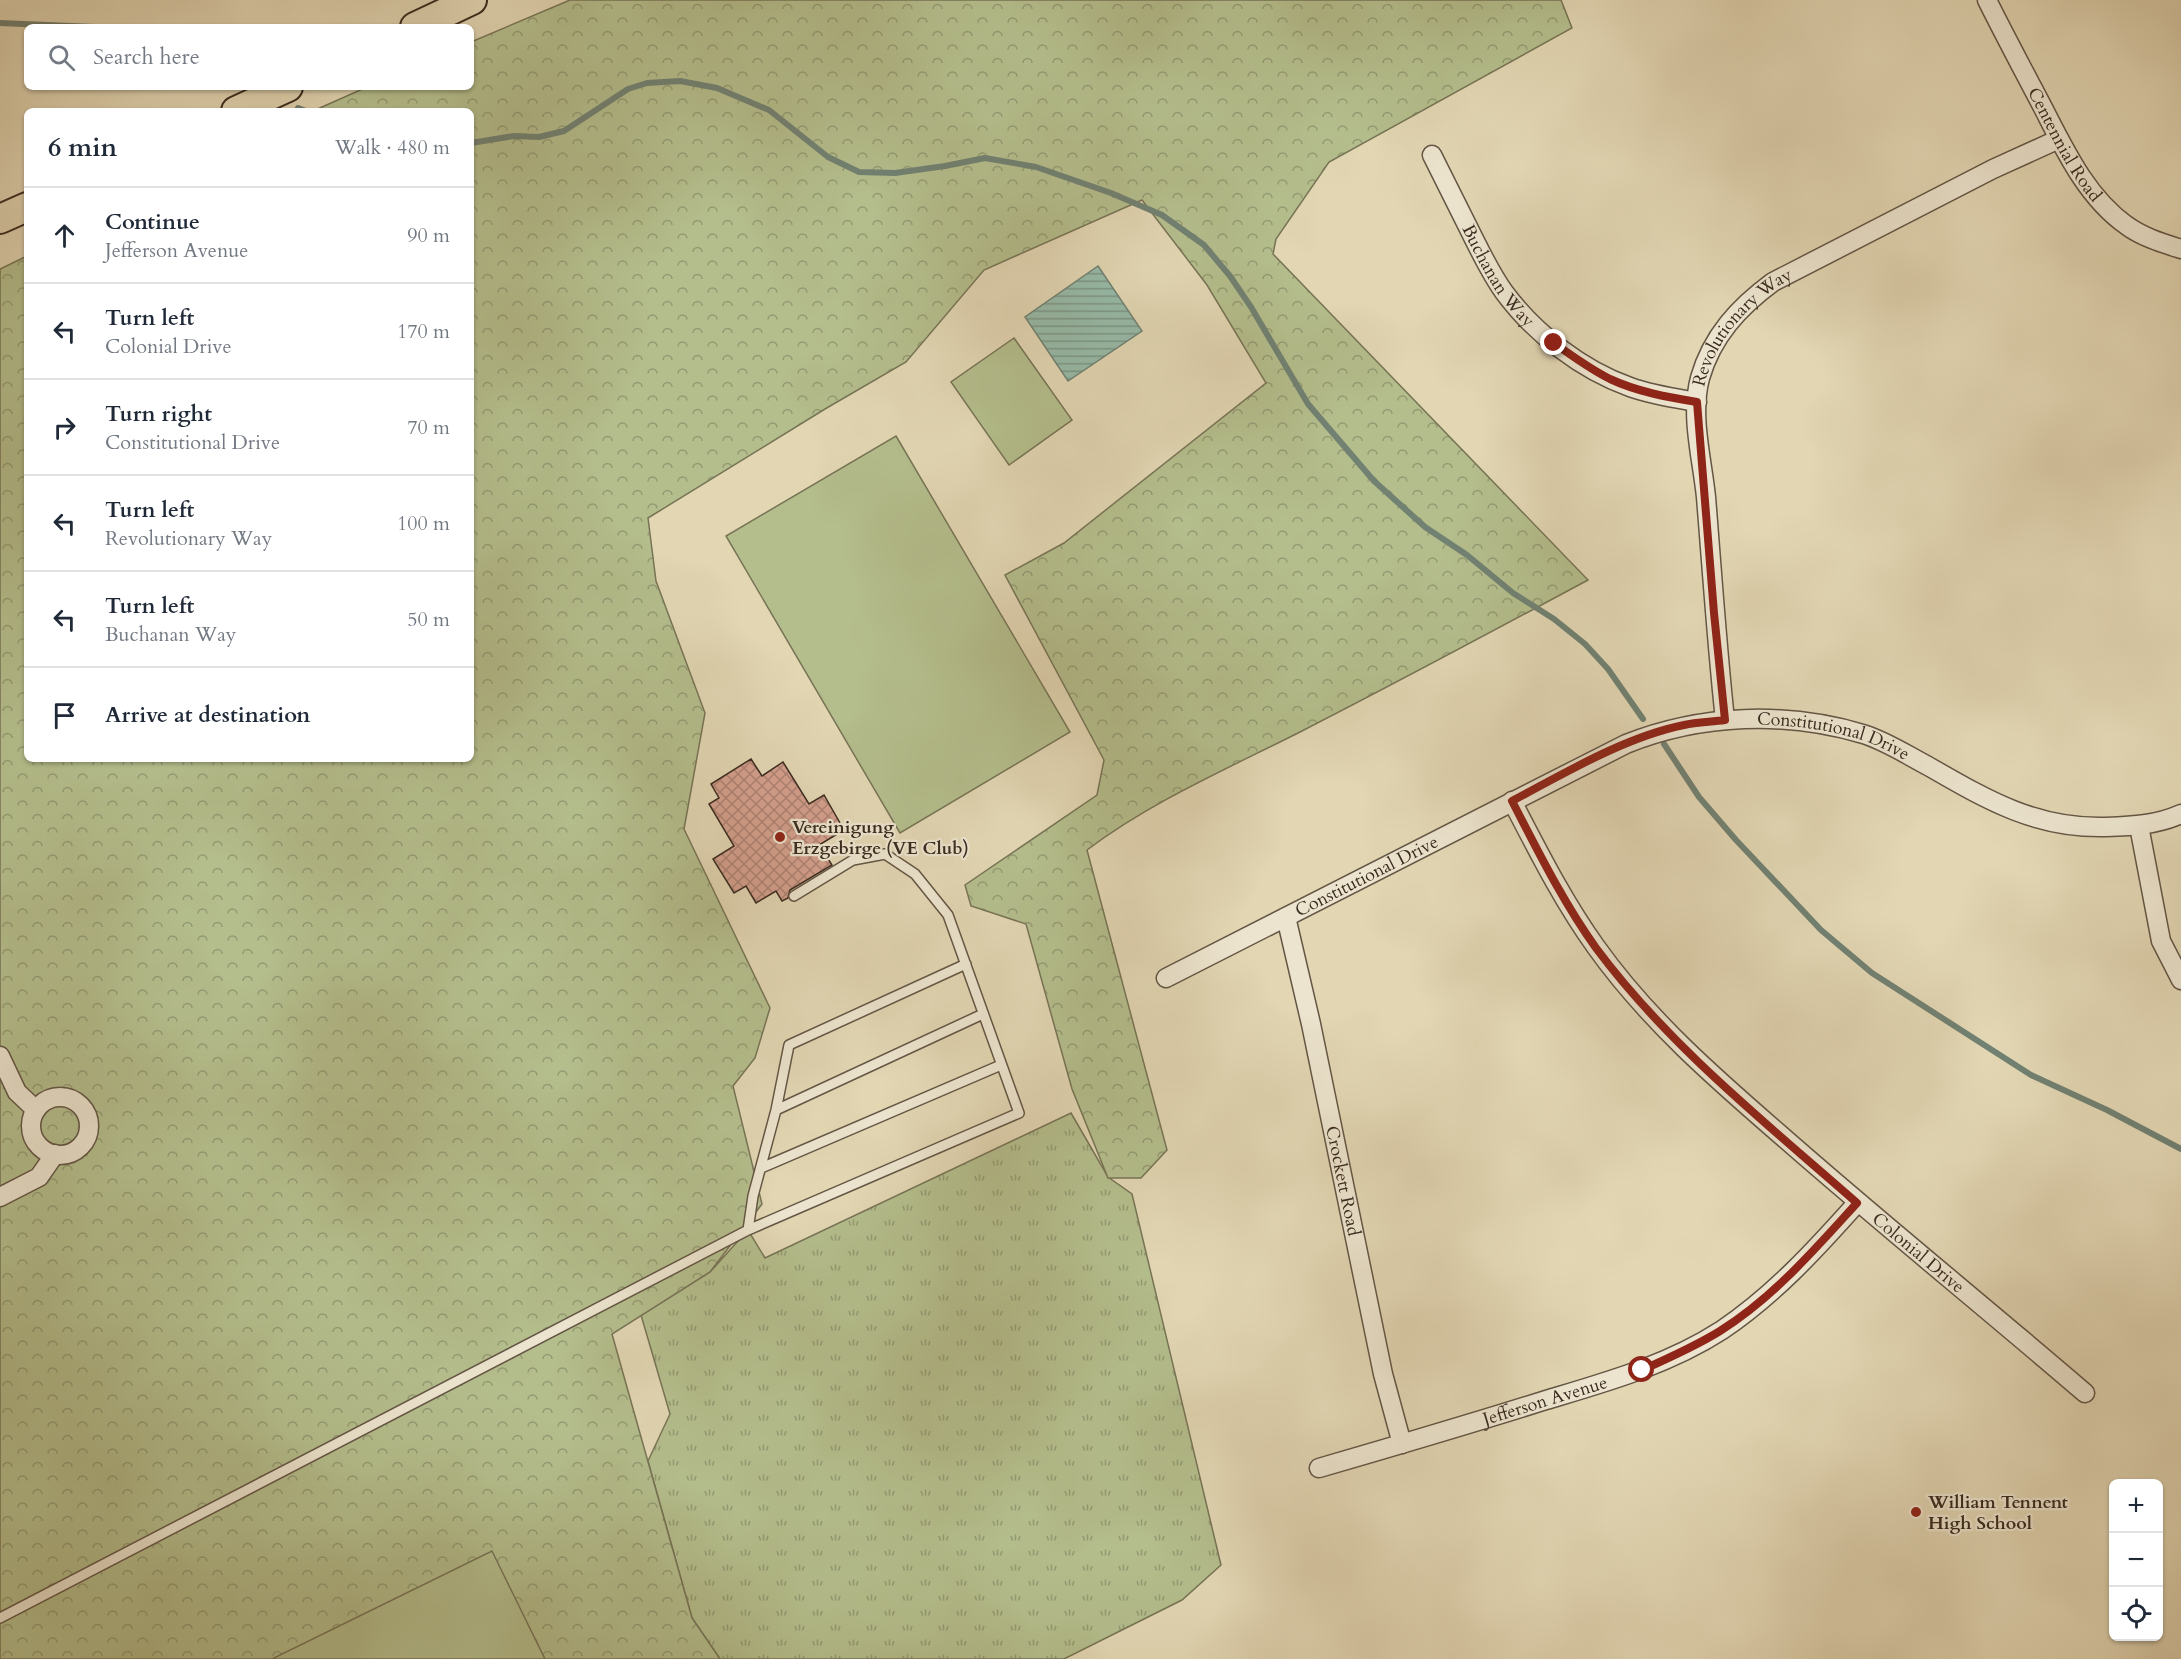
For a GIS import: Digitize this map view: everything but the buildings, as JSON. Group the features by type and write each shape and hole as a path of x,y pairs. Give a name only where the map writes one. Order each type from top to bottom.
{"main road":[{"path":"421,24 472,0"},
{"path":"243,108 282,90"},
{"path":"0,219 24,208"}],"street":[{"name":"Centennial Road","path":"1987,0 2059,139 2082,177 2107,210 2127,226 2154,240 2181,249"},
{"name":"Revolutionary Way","path":"1725,720 1697,402 1700,380 1714,342 1749,300 1773,282 1993,169 2059,139"},
{"name":"Buchanan Way","path":"1432,155 1486,263 1504,292 1526,318 1554,343 1610,378 1660,396 1697,402"},
{"name":"Constitutional Drive","path":"1166,978 1626,744 1684,725 1725,720 1781,719 1864,734 1890,745 1978,795 2018,813 2055,824 2087,828 2139,826 2181,814"},
{"name":"Colonial Drive","path":"1512,801 1555,883 1578,921 1597,948 1654,1017 1706,1069 1857,1203 2085,1393"},
{"path":"2139,826 2161,941 2181,980"},
{"name":"Crockett Road","path":"1286,917 1311,1024 1383,1374 1402,1443"},
{"path":"0,1056 17,1092 36,1110"},
{"path":"54,1097 66,1097 76,1101 85,1109 89,1119 89,1131 85,1142 77,1150 66,1154 55,1154 44,1150 31,1133 36,1110 44,1101 54,1097"},
{"path":"0,1197 39,1177 55,1154"},
{"name":"Jefferson Avenue","path":"1319,1467 1642,1370 1701,1342 1742,1316 1771,1292 1800,1266 1857,1203"}],"lane":[{"path":"0,1618 747,1230 1019,1113 948,915 915,874 885,854 853,860 794,896"},
{"path":"747,1230 789,1045 966,964"},
{"path":"776,1110 983,1014"},
{"path":"761,1168 1001,1065"}],"green space":[{"path":"570,0 1561,0 1572,28 1329,162 1276,239 1273,254 1588,580 1374,694 1164,801 1087,850 1167,1150 1141,1178 1108,1178 1072,1089 1026,924 971,906 965,885 1097,795 1104,760 1005,575 1064,543 1266,383 1207,285 1142,200 984,270 906,362 648,518 656,581 705,713 684,829 770,1008 755,1058 733,1086 762,1204 710,1272 612,1334 692,1618 720,1659 0,1659 0,269 24,257 24,762 474,762 474,108 320,108 360,90 474,90 474,41"},
{"path":"1014,338 1072,420 1009,465 951,382"},
{"path":"896,436 1070,732 900,833 726,536"},
{"path":"1071,1113 1108,1177 1132,1194 1221,1565 1182,1600 1064,1659 720,1659 692,1618 648,1461 670,1414 641,1315 710,1272 748,1230 765,1258"},
{"path":"492,1551 545,1659 272,1659"}],"shaded area":[{"path":"1098,266 1142,331 1068,381 1025,317"}],"waterway":[{"path":"0,23 24,24"},
{"path":"474,143 514,136 539,137 564,131 628,89 647,83 680,81 717,88 769,110 828,157 859,172 895,173 985,158 1036,167 1111,193 1162,215 1204,245 1230,276 1251,307 1308,404 1374,481 1425,527 1467,555 1513,593 1554,619 1585,644 1608,669 1643,719"},
{"path":"1664,744 1699,797 1736,840 1821,930 1872,973 2031,1075 2107,1110 2181,1149"}],"place":[{"name":"Vereinigung Erzgebirge (VE Club)","path":"780,837"},
{"name":"William Tennent High School","path":"1916,1512"}],"route":[{"path":"1554,343 1590,367 1630,387 1660,396 1697,402 1725,720 1684,725 1648,735 1512,801 1555,883 1578,921 1597,948 1654,1017 1706,1069 1857,1203 1800,1266 1742,1316 1701,1342 1642,1370"}]}
